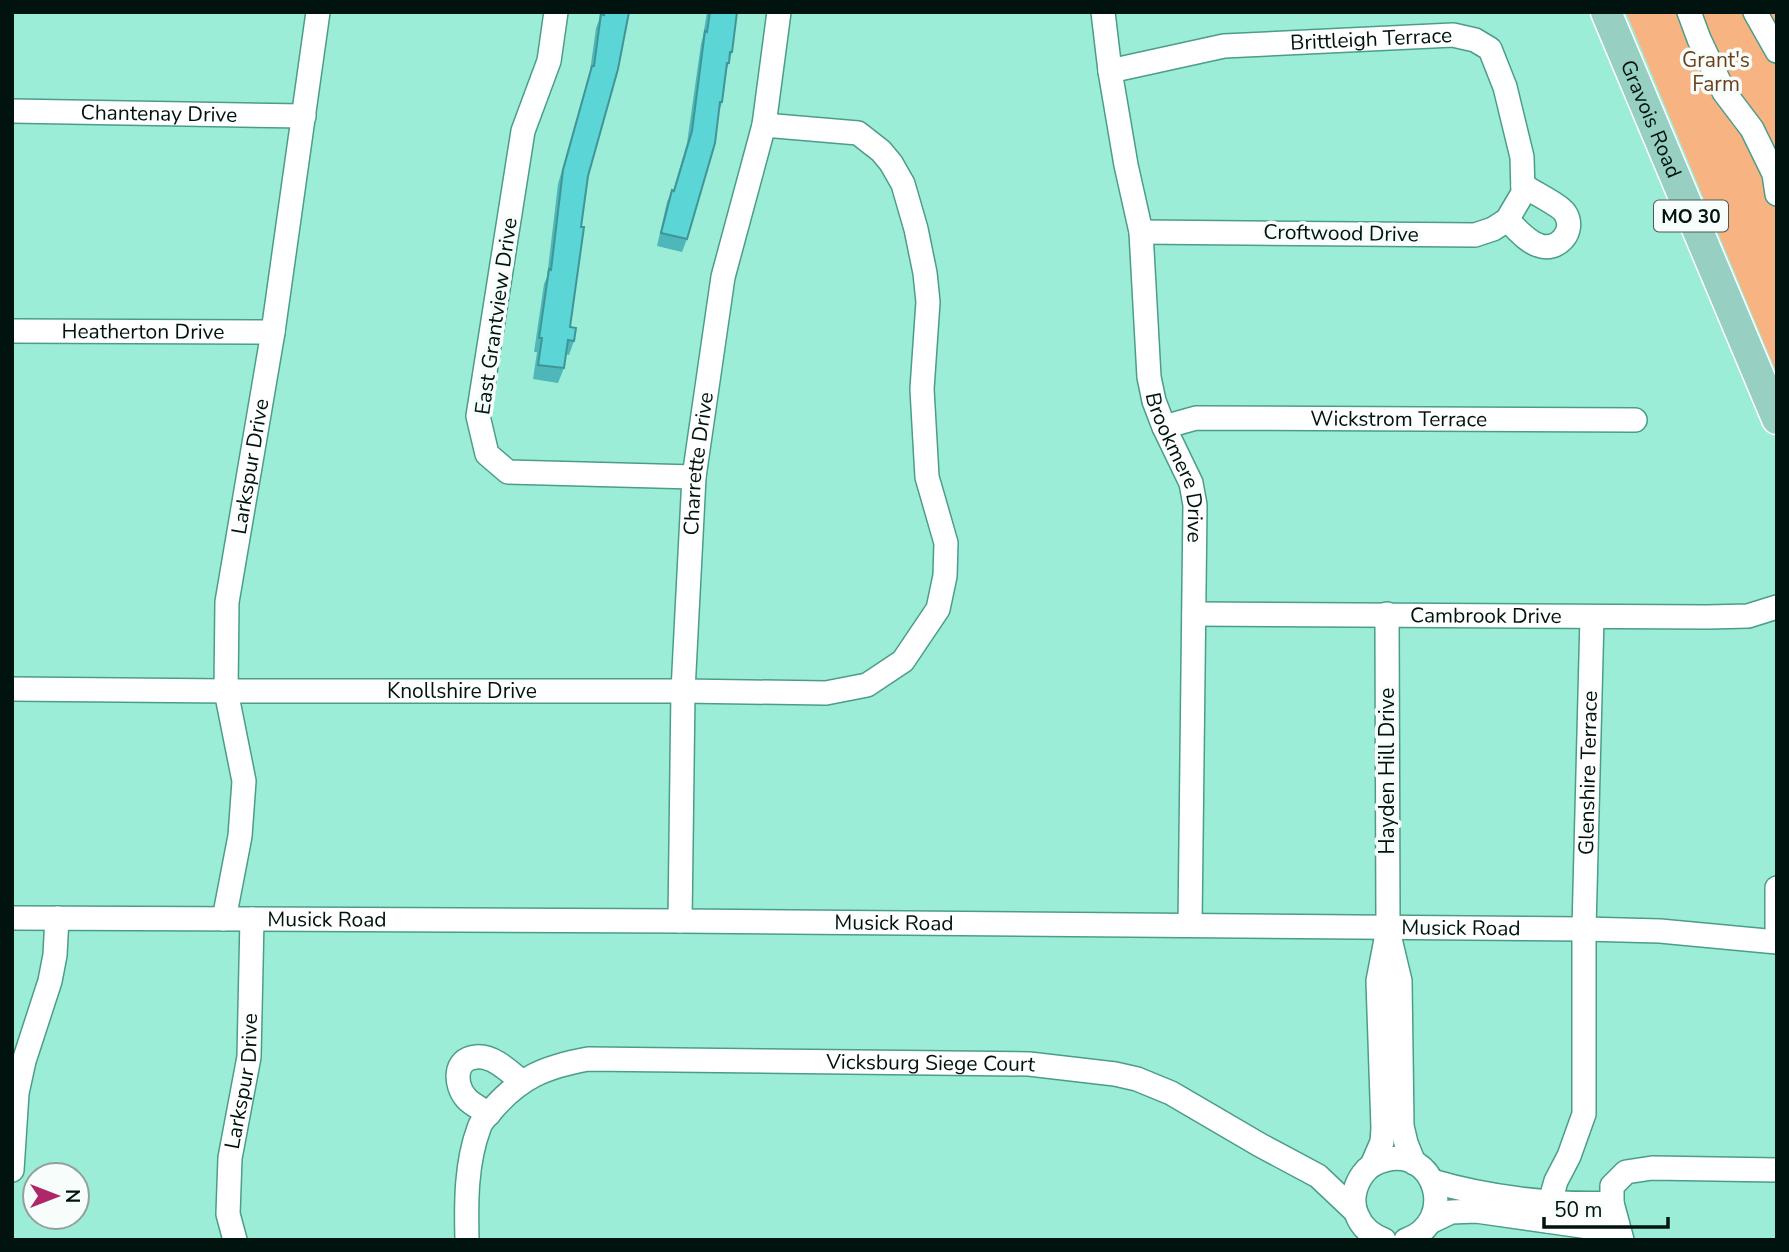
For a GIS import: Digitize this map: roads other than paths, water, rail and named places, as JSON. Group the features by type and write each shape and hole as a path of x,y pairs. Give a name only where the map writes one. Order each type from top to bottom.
{"main road":[{"name":"Gravois Road","path":"1606,12 1777,419"}],"street":[{"name":"Larkspur Drive","path":"224,919 240,836 244,781 226,691 227,602 273,332 318,12"},
{"name":"East Grantview Drive","path":"556,12 549,61 523,131 478,416 487,454 508,472 694,477"},
{"name":"Charrette Drive","path":"680,921 683,691 694,477 723,277 764,125 779,12"},
{"name":"Brookmere Drive","path":"1103,12 1126,165 1141,232 1149,377 1154,401 1164,427 1191,483 1195,505 1189,925"},
{"path":"1689,12 1724,92 1752,129 1774,174 1777,194"},
{"path":"1755,12 1777,51"},
{"name":"Brittleigh Terrace","path":"1110,71 1224,46 1453,35 1475,40 1490,49 1505,87 1521,157 1523,189"},
{"name":"Chantenay Drive","path":"12,111 304,116"},
{"name":"Knollshire Drive","path":"12,689 826,693 867,685 903,661 938,609 945,576 946,543 927,477 922,389 928,302 916,229 902,184 891,163 881,150 858,133 764,125"},
{"path":"1523,189 1553,203 1565,213 1568,226 1566,237 1560,243 1538,246 1507,220 1523,189"},
{"name":"Croftwood Drive","path":"1141,232 1475,235 1493,229 1507,220"},
{"name":"Heatherton Drive","path":"12,331 273,332"},
{"name":"Wickstrom Terrace","path":"1164,427 1196,418 1635,420"},
{"name":"Cambrook Drive","path":"1194,614 1748,616 1777,607"},
{"name":"Hayden Hill Drive","path":"1387,614 1388,929"},
{"name":"Glenshire Terrace","path":"1548,1211 1584,1114 1584,929 1592,617"},
{"path":"1777,888 1777,928"},
{"name":"Musick Road","path":"12,918 1584,929 1660,931 1777,942"},
{"path":"12,1170 23,1061 50,982 57,918"},
{"name":"Larkspur Drive","path":"235,1240 228,1214 230,1158 249,1057 252,919"},
{"path":"1388,929 1400,981 1402,1126 1414,1163"},
{"path":"1355,1211 1356,1185 1369,1168 1382,1142 1378,981 1388,929"},
{"path":"489,1114 467,1099 457,1083 458,1070 465,1060 477,1056 492,1060 522,1082"},
{"name":"Vicksburg Siege Court","path":"467,1240 468,1168 479,1125 506,1094 534,1074 558,1064 588,1059 1029,1064 1137,1079 1171,1093 1318,1176 1355,1211 1369,1232 1384,1240"},
{"path":"1318,1176 1346,1174 1388,1159 1397,1158 1414,1163 1427,1173 1436,1197 1436,1206 1420,1233"},
{"path":"1432,1181 1548,1211 1597,1227 1608,1227 1617,1222 1612,1186 1626,1172 1652,1168 1777,1170"},
{"path":"1420,1233 1451,1212 1548,1211"}],"park label":[{"name":"Grant's Farm","path":"1716,72"}]}
